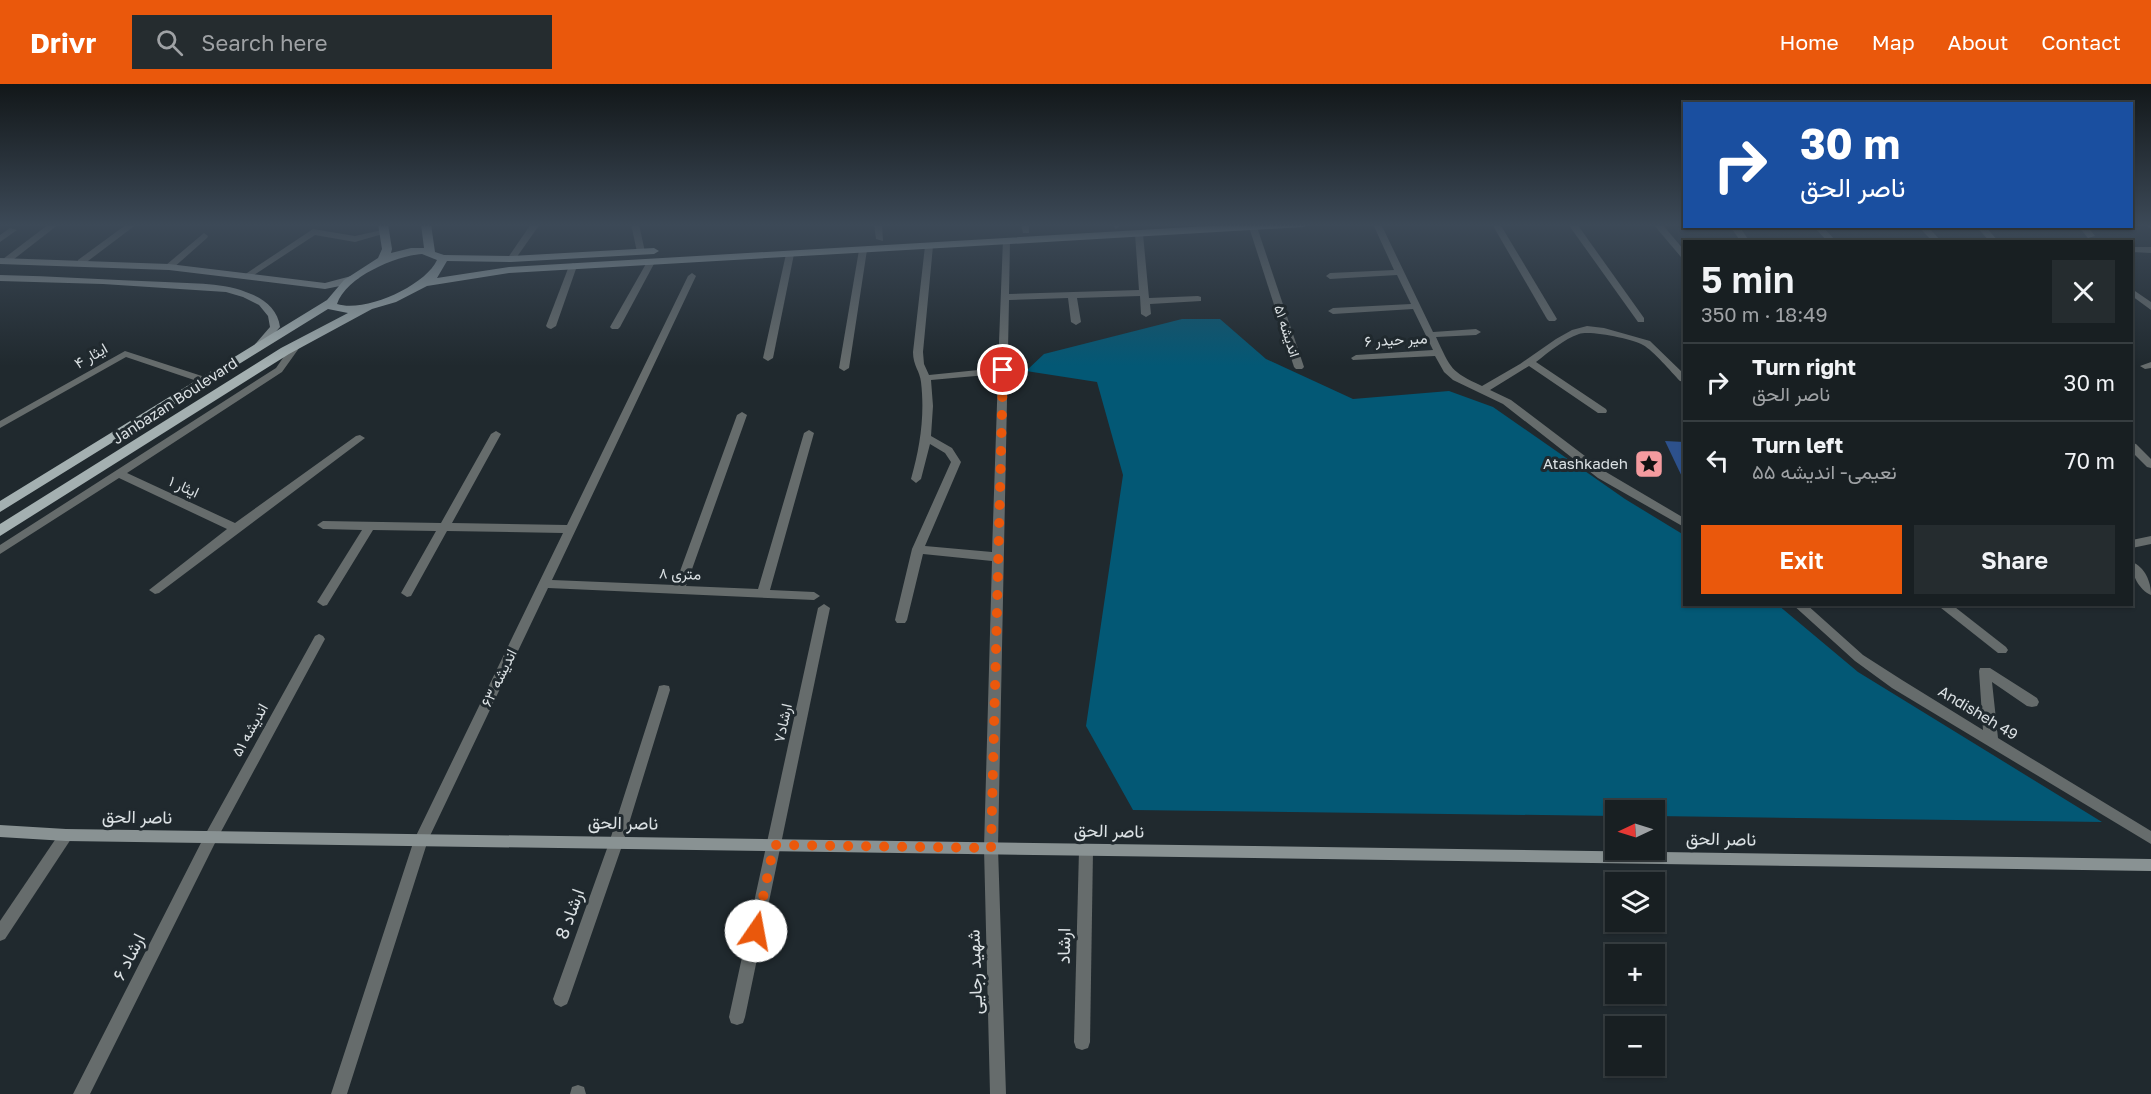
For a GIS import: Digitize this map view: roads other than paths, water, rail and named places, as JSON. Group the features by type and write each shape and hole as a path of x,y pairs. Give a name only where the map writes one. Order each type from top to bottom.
{"main road":[{"name":"Janbazan Boulevard","path":"0,507 300,322 331,302 349,283 367,271"},
{"path":"423,283 437,271"},
{"path":"465,271 465,274 471,275"},
{"path":"331,302 335,308 347,310 371,305 423,283 500,271"},
{"name":"Janbazan Boulevard","path":"0,531 297,344 371,305"},
{"path":"300,322 317,319 324,321 326,324 323,329"},
{"path":"26,491 23,501 27,504 45,503"}],"street":[{"path":"207,271 325,286 362,275"},
{"path":"248,276 255,271"},
{"path":"552,326 571,271"},
{"path":"615,327 646,271"},
{"path":"768,358 786,271"},
{"path":"844,368 860,271"},
{"path":"916,479 927,438 930,409 926,378 919,368 918,347 926,271"},
{"name":"شهید رجایی","path":"998,1094 991,848 1005,271"},
{"path":"1143,271 1146,314"},
{"name":"اندیشه ۵۱","path":"1267,271 1299,367"},
{"path":"1524,271 1552,319"},
{"path":"1606,271 1641,320"},
{"path":"1330,276 1399,272 1447,370 1457,378 1507,402 1602,475 1683,523"},
{"path":"206,287 221,281 225,273"},
{"name":"اندیشه ۶۳","path":"339,1094 421,840 692,276"},
{"path":"0,278 206,287 246,295 264,304 275,318 275,327 255,350"},
{"path":"1072,295 1077,322"},
{"path":"1005,297 1072,295 1198,299"},
{"path":"2146,300 2151,307"},
{"path":"1334,311 1416,306"},
{"path":"1482,390 1575,332 1587,329 1605,331 1647,343 1683,378"},
{"path":"1430,335 1476,332"},
{"path":"0,550 279,370 297,344"},
{"name":"میر حیدر ۶","path":"1356,358 1439,353"},
{"name":"ایثار ۴","path":"0,425 125,354 204,380"},
{"path":"1530,362 1602,411"},
{"path":"926,378 1003,370"},
{"path":"679,590 742,415"},
{"path":"407,593 496,434"},
{"path":"763,594 809,434"},
{"path":"155,590 360,438"},
{"path":"901,620 918,549 956,462 955,455 948,449 927,438"},
{"path":"2133,447 2151,465"},
{"name":"ایثار ۱","path":"120,474 236,528"},
{"path":"323,525 571,528"},
{"path":"323,602 370,526"},
{"path":"2133,544 2151,540"},
{"path":"918,549 998,557"},
{"path":"2133,567 2151,591"},
{"name":"۸ متری","path":"544,584 814,596"},
{"name":"Andisheh 49","path":"1800,606 1859,658 1897,684 2151,838"},
{"path":"1945,606 2002,650"},
{"name":"ارشاد۷","path":"737,1017 824,608"},
{"name":"اندیشه ۵۱","path":"211,837 319,639"},
{"path":"1991,739 1985,672 2032,702"},
{"name":"ارشاد 8","path":"561,999 616,843 664,690"},
{"name":"ناصر الحق","path":"0,831 66,835 2151,865"},
{"path":"0,934 66,835"},
{"name":"ارشاد ۶","path":"81,1094 211,837"},
{"name":"ارشاد","path":"1082,1042 1086,850"}],"place":[{"name":"Atashkadeh","path":"1649,464"}]}
